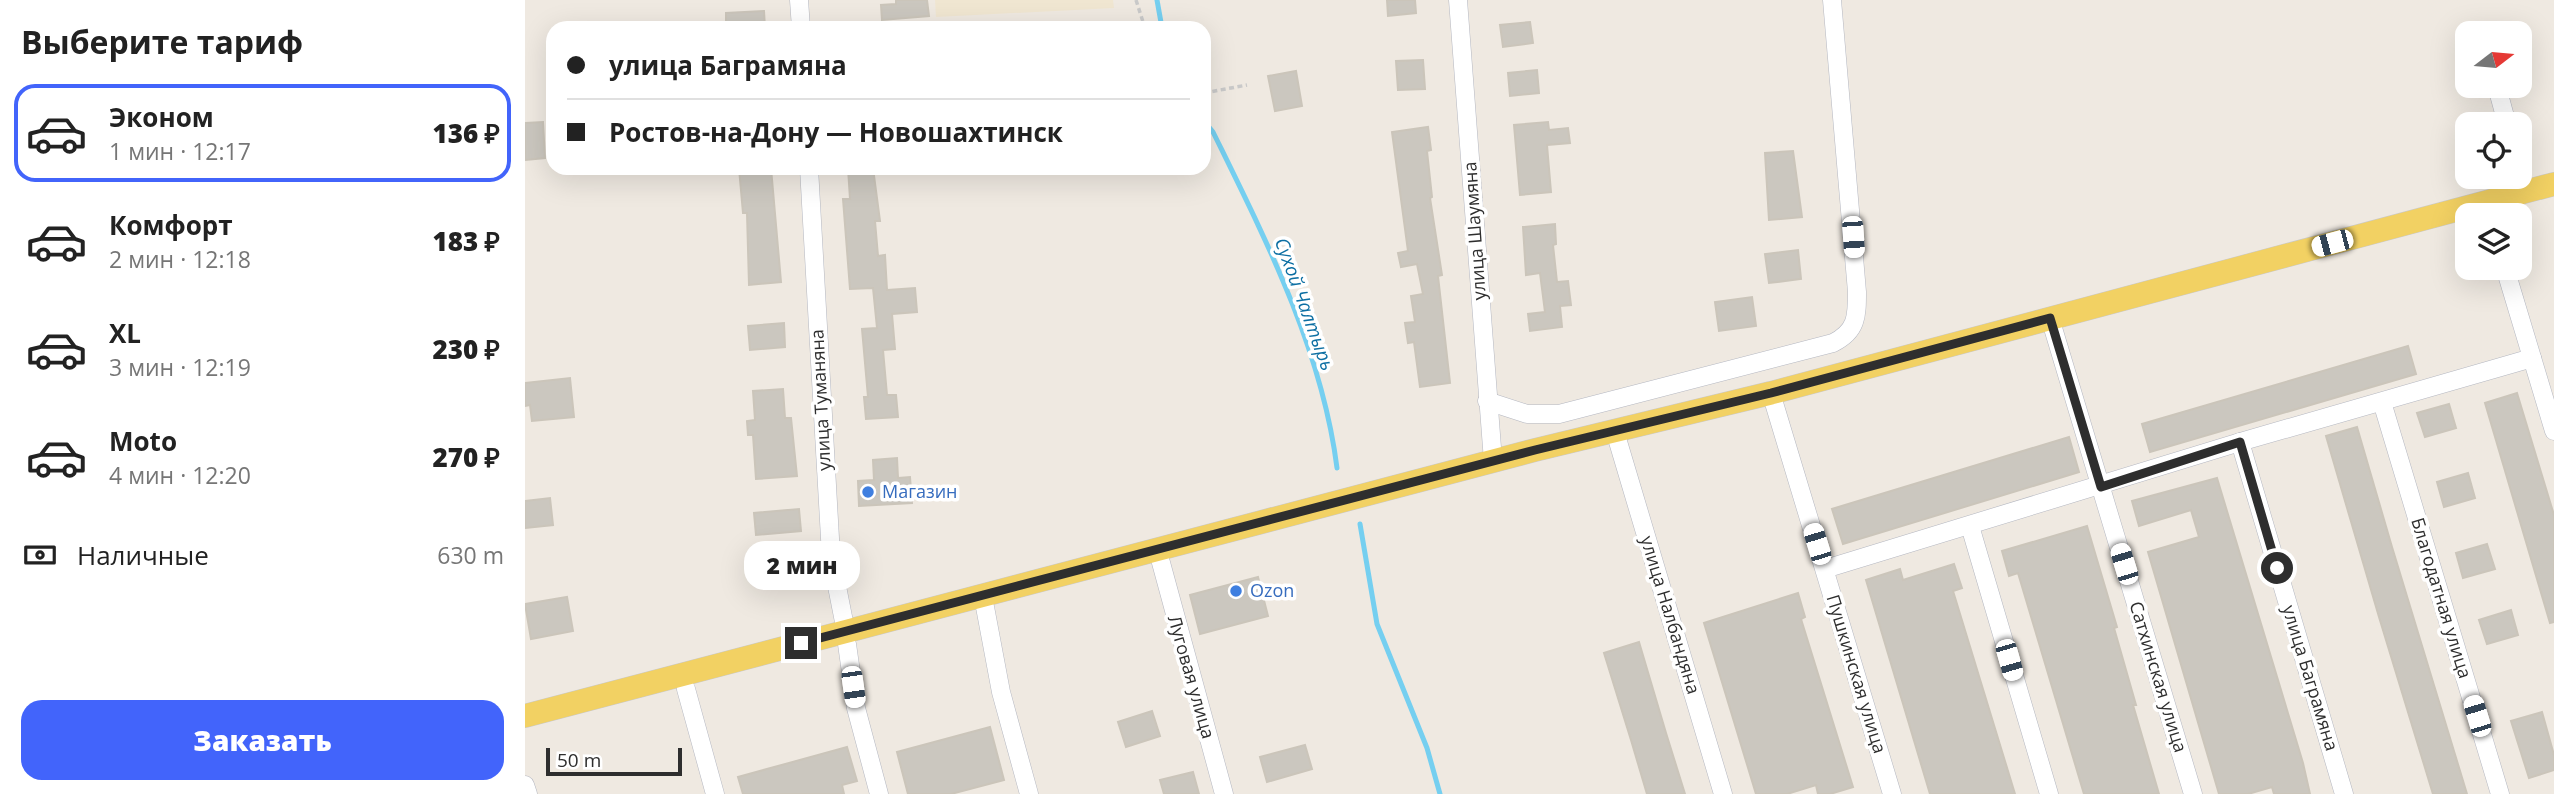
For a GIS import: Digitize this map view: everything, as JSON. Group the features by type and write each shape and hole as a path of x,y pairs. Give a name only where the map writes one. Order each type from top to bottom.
{"main road":[{"path":"2532,183 2554,184"},
{"path":"2495,203 2514,189"},
{"path":"525,729 686,689 846,638 1493,461 1645,426 2050,318 2455,217"},
{"path":"525,716 985,607 1537,459 1645,426"}],"street":[{"path":"799,0 800,21"},
{"name":"улица Шаумяна","path":"1458,0 1493,461"},
{"path":"1487,401 1527,414 1559,414 1833,343 1855,326 1857,292 1832,0"},
{"name":"улица Туманяна","path":"809,175 831,556 856,708 879,794"},
{"path":"2509,280 2554,431"},
{"name":"Сатхинская улица","path":"2050,318 2193,794"},
{"path":"1825,569 2101,487 2240,442 2532,358"},
{"name":"Пушкинская улица","path":"1771,393 1892,794"},
{"name":"Благодатная улица","path":"2382,402 2500,794"},
{"name":"улица Налбандяна","path":"1616,435 1723,794"},
{"name":"улица Баграмяна","path":"2240,442 2344,794"},
{"path":"1970,526 2049,794"},
{"name":"Луговая улица","path":"1160,559 1224,794"},
{"path":"985,607 1001,692 1029,794"},
{"path":"686,689 715,794"},
{"path":"525,785 528,794"}],"path":[{"path":"1136,0 1143,21"},
{"path":"1211,92 1247,85"}],"shaded area":[{"path":"935,0 1113,0 1114,8 936,17"}],"building":[{"path":"896,0 927,0 929,16 882,20 881,5 896,4"},
{"path":"1387,0 1415,0 1416,13 1388,16"},
{"path":"764,11 765,21 726,21 726,13"},
{"path":"1530,22 1533,43 1503,47 1500,25"},
{"path":"1423,60 1425,89 1398,90 1396,61"},
{"path":"1537,70 1539,93 1510,96 1508,73"},
{"path":"1296,71 1302,106 1275,111 1268,76"},
{"path":"543,122 545,158 525,160 525,123"},
{"path":"1548,122 1549,130 1568,128 1570,143 1547,145 1551,192 1520,195 1514,125"},
{"path":"1428,127 1431,150 1427,151 1430,198 1442,275 1438,276 1450,383 1420,387 1414,342 1408,343 1405,323 1415,322 1411,296 1423,294 1417,264 1401,267 1398,253 1408,251 1392,132"},
{"path":"1793,151 1802,217 1769,220 1765,153"},
{"path":"740,175 772,175 781,282 749,285 747,213 743,213"},
{"path":"848,175 874,175 880,221 875,221 878,256 885,255 887,290 915,288 917,312 892,314 895,349 883,350 887,395 896,395 898,417 866,419 864,397 868,397 862,329 877,328 873,288 850,289 843,199 850,199"},
{"path":"1555,224 1556,244 1553,245 1557,282 1568,281 1571,305 1560,306 1562,327 1530,331 1528,314 1545,312 1540,273 1526,275 1523,227"},
{"path":"1798,250 1801,279 1769,283 1765,254"},
{"path":"1752,297 1756,326 1719,331 1715,302"},
{"path":"784,323 785,347 750,350 748,326"},
{"path":"2408,346 2416,374 2150,452 2142,424"},
{"path":"570,378 574,417 532,421 530,405 525,406 525,383"},
{"path":"783,389 785,418 791,418 797,476 756,479 753,435 748,435 747,421 755,420 753,391"},
{"path":"2517,393 2554,515 2554,622 2550,623 2485,403"},
{"path":"2449,404 2456,428 2425,437 2417,413"},
{"path":"2357,427 2467,794 2433,794 2379,617 2326,436"},
{"path":"2069,437 2079,472 1843,544 1832,509"},
{"path":"897,458 898,478 910,477 912,503 859,506 858,481 874,480 873,460"},
{"path":"2468,473 2475,498 2444,507 2437,482"},
{"path":"2217,478 2310,794 2274,794 2272,787 2248,794 2219,794 2148,552 2199,537 2191,510 2139,526 2132,501"},
{"path":"550,498 553,525 525,528 525,501"},
{"path":"799,509 801,531 756,535 754,513"},
{"path":"2087,526 2117,627 2114,628 2136,705 2133,705 2159,794 2084,794 2018,573 2009,576 2002,551"},
{"path":"2487,544 2495,569 2463,578 2456,553"},
{"path":"1954,564 1962,588 1953,591 2015,794 1930,794 1866,580 1900,569 1903,580"},
{"path":"1258,577 1268,616 1200,634 1190,595"},
{"path":"1798,593 1805,617 1801,619 1853,787 1830,794 1818,794 1816,785 1787,794 1756,794 1704,623"},
{"path":"567,597 573,631 531,639 525,604"},
{"path":"2511,610 2518,635 2487,644 2479,620"},
{"path":"1639,642 1685,794 1647,794 1604,653"},
{"path":"1152,711 1160,736 1126,747 1118,722"},
{"path":"2542,712 2554,755 2554,770 2529,778 2511,721"},
{"path":"990,727 1004,780 951,794 908,794 897,752"},
{"path":"1305,745 1312,769 1267,782 1260,757"},
{"path":"847,747 857,781 842,785 844,794 743,794 738,777"},
{"path":"1193,772 1199,794 1164,794 1160,780"}],"waterway":[{"name":"Сухой Чалтырь","path":"1157,0 1161,21"},
{"name":"Сухой Чалтырь","path":"1211,130 1271,254 1305,337 1319,380 1337,468"},
{"name":"Сухой Чалтырь","path":"1360,524 1377,624 1427,748 1440,794"}],"place":[{"name":"Магазин","path":"868,492"},
{"name":"Ozon","path":"1236,591"}],"route":[{"path":"801,643 1535,450 1645,426 2050,318 2101,487 2240,442 2277,568"}]}
